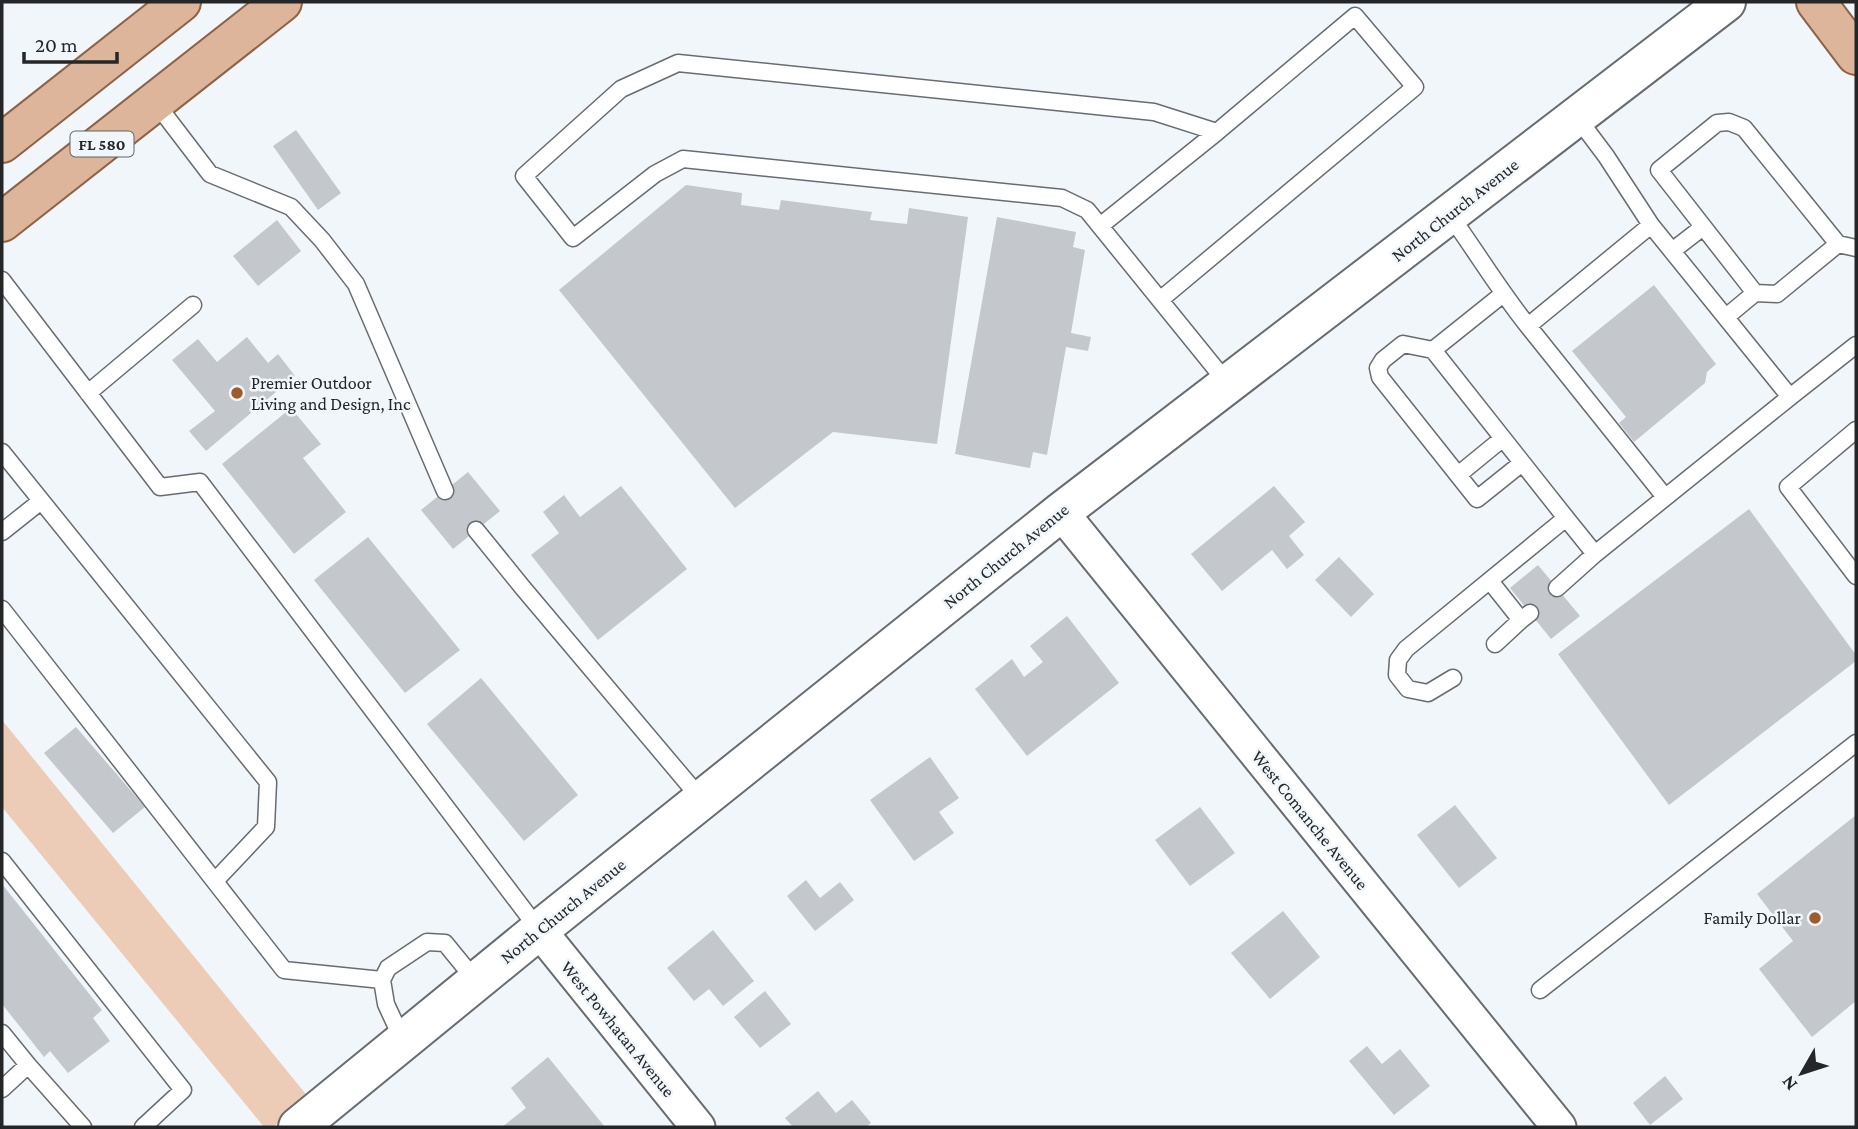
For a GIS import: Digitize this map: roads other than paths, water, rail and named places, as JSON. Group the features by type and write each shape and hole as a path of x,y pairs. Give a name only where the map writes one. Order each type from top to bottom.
{"main road":[{"path":"53,102 152,2"},
{"path":"2,143 181,2"},
{"path":"202,65 282,2"},
{"name":"FL 580","path":"2,222 202,65 312,2"},
{"path":"1815,2 1856,55"}],"street":[{"name":"North Church Avenue","path":"298,1127 539,930 1061,512 1726,2"},
{"name":"West Comanche Avenue","path":"1061,512 1559,1127"},
{"name":"West Powhatan Avenue","path":"539,930 698,1127"}],"lane":[{"path":"1100,226 1355,16 1415,87 1160,300"},
{"path":"1217,132 1154,112 678,63 621,89 524,176 573,238 655,174 683,159 1062,198 1087,210 1228,383"},
{"path":"155,102 210,174 291,207 322,240 356,284 445,491"},
{"path":"1576,116 1651,225 1790,397"},
{"path":"1755,293 1659,170 1717,123 1729,122 1744,128 1838,244 1856,248"},
{"path":"1449,214 1503,294 1665,497"},
{"path":"1528,326 1651,225"},
{"path":"1672,251 1703,227"},
{"path":"1726,317 1755,293 1777,294 1838,244"},
{"path":"2,280 160,487 200,482 539,930"},
{"path":"1433,350 1503,294"},
{"path":"88,393 193,305"},
{"path":"1522,463 1477,499 1380,377 1378,368 1383,360 1403,344 1433,350 1595,554"},
{"path":"1557,588 1665,497 1856,345"},
{"path":"1856,430 1788,486 1856,576"},
{"path":"1458,475 1502,439"},
{"path":"2,452 268,782 265,827 215,881"},
{"path":"2,532 41,501"},
{"path":"1453,678 1428,693 1408,689 1397,675 1398,660 1406,649 1566,518"},
{"path":"476,530 701,800"},
{"path":"1490,581 1526,616 1494,644"},
{"path":"2,609 284,970 382,980"},
{"path":"1540,990 1856,743"},
{"path":"2,860 183,1090 143,1127"},
{"path":"403,1041 386,1004 382,980 388,968 427,942 445,943 476,981"},
{"path":"2,1033 83,1127"},
{"path":"2,1088 28,1065"}],"place":[{"name":"Premier Outdoor Living and Design, Inc","path":"237,393"},
{"name":"Family Dollar","path":"1815,918"}]}
